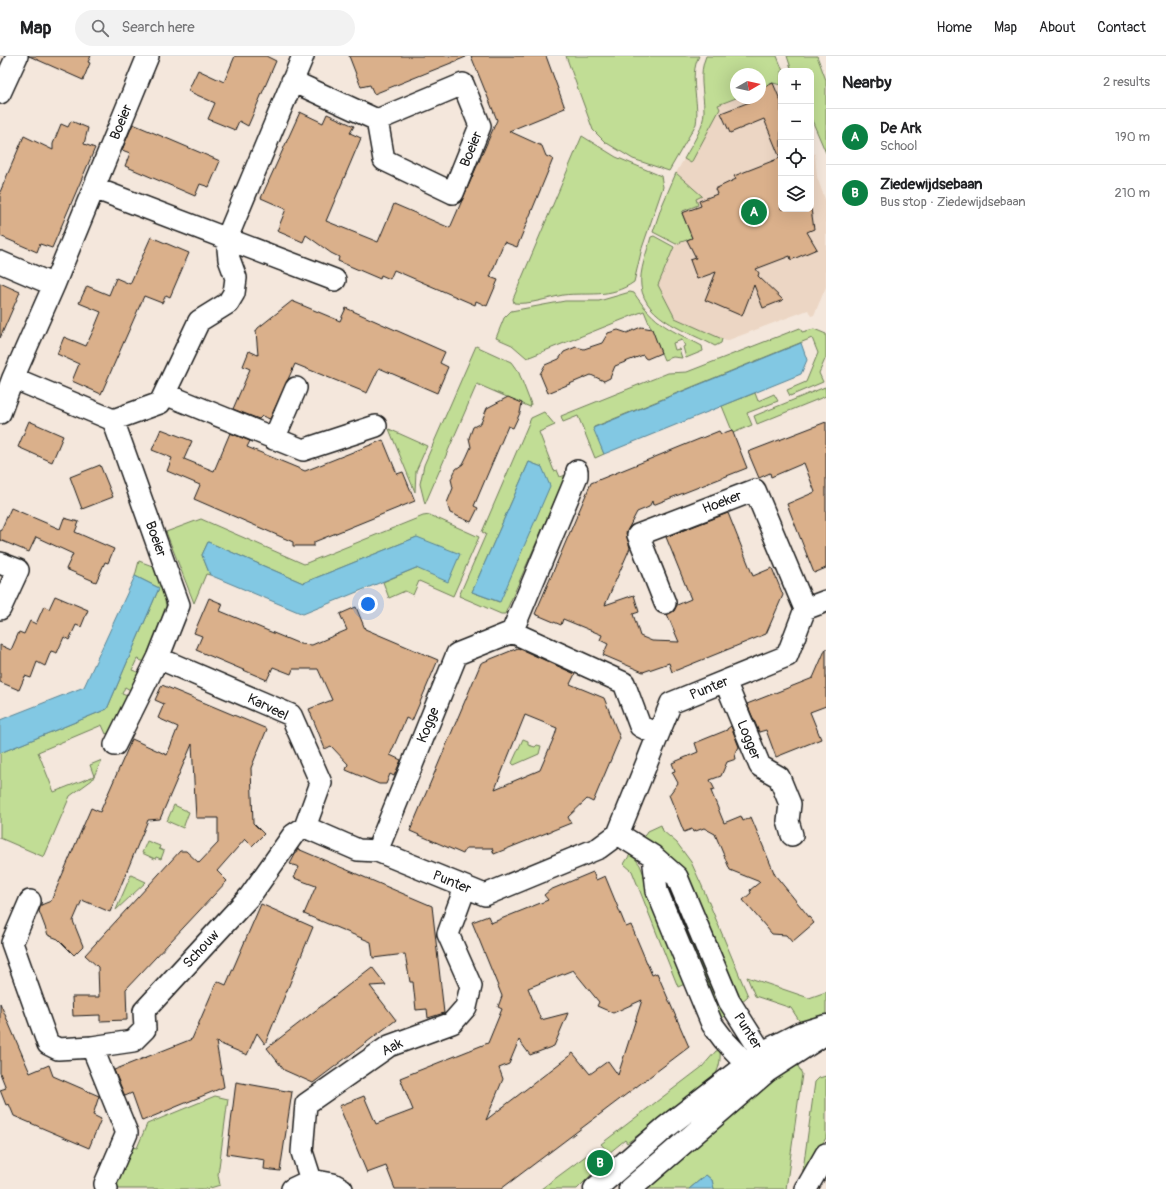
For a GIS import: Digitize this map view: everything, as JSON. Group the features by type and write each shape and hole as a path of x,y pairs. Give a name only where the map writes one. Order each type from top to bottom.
{"street":[{"path":"0,93 17,56"},
{"name":"Boeier","path":"0,413 13,378 54,285 148,56"},
{"path":"13,378 113,420 160,403 166,394 199,321 228,303 234,293 236,278 229,259 226,238 303,56"},
{"path":"292,81 377,120"},
{"name":"Boeier","path":"463,84 480,126 453,193 384,160 377,120 463,84"},
{"path":"94,188 335,280"},
{"path":"0,262 54,285"},
{"path":"274,439 296,388"},
{"path":"166,394 304,450 376,426"},
{"name":"Boeier","path":"113,420 179,605 158,658"},
{"path":"577,470 577,476 512,632 583,663 624,683 640,726 658,735"},
{"name":"Hoeker","path":"665,604 638,535 755,490 805,609"},
{"path":"0,563 18,570 0,609"},
{"path":"805,609 826,601"},
{"name":"Punter","path":"305,827 358,850 377,852 485,895 599,848 618,834 638,780 671,703 787,656 805,609"},
{"name":"Kogge","path":"377,852 457,654 512,632"},
{"path":"115,745 158,658"},
{"name":"Karveel","path":"158,658 291,715 321,783 305,827"},
{"name":"Logger","path":"725,681 760,766 779,777 790,804 788,821 792,835"},
{"name":"Schouw","path":"30,901 12,943 48,1044 58,1049 92,1047 133,1041 145,1029 144,1011 250,896 293,835 305,827"},
{"name":"Punter","path":"618,834 653,856 677,877 729,1001 759,1063"},
{"name":"Aak","path":"311,1180 302,1152 306,1104 389,1046 452,1023 466,1008 470,986 448,934 465,888"},
{"path":"595,1189 665,1128 799,1034 826,1026"},
{"path":"630,1189 759,1063 826,1033"},
{"path":"92,1047 127,1133 105,1184 107,1189"},
{"path":"806,1189 826,1154"},
{"path":"292,1189 311,1180 333,1184 342,1189"}],"shaded area":[{"path":"773,83 778,84 778,212 814,212 815,154 817,177 826,202 826,287 814,315 811,316 808,310 726,341 675,318 658,285 676,244 692,238 682,213 683,211 698,205 696,199 701,196 676,173 684,159 691,163 718,105 730,101 730,104 766,104 766,86"}],"green space":[{"path":"566,56 699,56 694,72 697,107 696,124 669,171 633,159 605,142 593,130"},
{"path":"706,56 777,56 782,68 778,68 778,84 773,83 766,86 766,68 730,68 730,100 718,105 720,109 691,163 684,159 702,124 704,104 702,70"},
{"path":"787,56 817,56 826,80 826,153 814,125 814,68 791,68"},
{"path":"582,136 616,157 661,176 663,187 642,248 634,282 616,291 608,293 572,294 532,302 514,303 513,299"},
{"path":"676,173 702,196 696,199 698,205 683,211 682,213 692,238 676,244 653,232 661,208"},
{"path":"654,236 674,247 658,285 675,318 722,339 721,343 715,346 670,324 651,308 644,298 641,286 641,274 651,237"},
{"path":"630,292 634,293 649,313 664,326 702,346 703,351 686,358 683,347 685,346 682,340 673,343 675,350 679,349 682,358 673,357 664,360 644,311 527,358 512,345 496,338 504,318 511,311 565,301 599,301"},
{"path":"800,328 802,332 814,329 826,334 826,357 819,373 823,382 790,396 787,390 806,382 818,353 812,338 594,427 604,454 595,458 578,416 563,422 561,416 668,373 687,372"},
{"path":"476,346 511,362 519,373 531,404 530,407 477,384 425,504 420,484 424,465"},
{"path":"825,387 826,396 757,424 754,416"},
{"path":"755,393 758,401 774,394 778,401 747,413 752,425 733,433 722,406"},
{"path":"544,412 555,425 539,432 554,471 557,470 560,477 566,475 505,614 501,614 459,596 486,534 482,532 531,418","holes":["529,462 542,467 499,602 472,592"]},
{"path":"389,429 427,446 416,471 415,492"},
{"path":"430,515 479,537 453,596 419,581 413,595 405,591 389,598 383,582 416,568 417,537 303,583 208,542 202,555 210,575 206,574 194,603 166,532 201,519 304,564 423,516"},
{"path":"139,561 155,567 167,597 165,601 166,606 169,608 145,662 137,659 132,670 140,673 132,691 125,687 122,694 130,697 116,730 106,734 102,725 38,752 54,792 94,776 92,780 70,796 44,857 0,838 0,753 107,709 159,588 135,576"},
{"path":"523,739 528,741 528,745 535,747 537,745 541,746 539,754 514,765 512,763"},
{"path":"102,760 94,776 90,765"},
{"path":"174,805 189,812 183,828 167,821"},
{"path":"661,825 663,831 677,843 691,862 702,886 748,996 738,1005 687,881 641,840 648,831"},
{"path":"147,841 160,846 159,849 164,851 161,859 156,857 155,859 142,853"},
{"path":"631,853 640,865 687,983 678,987 632,871 624,864"},
{"path":"131,875 146,882 116,910"},
{"path":"668,876 729,1013 718,1021 662,879"},
{"path":"747,977 809,998 826,992 826,1016 802,1025 791,1008 755,996"},
{"path":"720,1050 718,1068 715,1076 709,1084 627,1143 625,1140 609,1153 601,1144 702,1067 716,1051"},
{"path":"796,1062 802,1074 786,1189 714,1189 712,1180 706,1175 689,1189 636,1189"},
{"path":"826,1076 826,1138 802,1177 815,1082 819,1078"},
{"path":"215,1096 228,1099 218,1175 220,1185 207,1189 116,1189 113,1182 128,1146 137,1148 147,1124"},
{"path":"587,1155 598,1168 577,1189 541,1189"}],"water":[{"path":"801,343 807,360 801,374 604,454 593,428"},
{"path":"529,462 542,467 550,486 500,602 472,592"},
{"path":"417,537 460,554 448,582 416,568 303,614 210,575 202,555 208,542 303,583"},
{"path":"135,576 159,588 107,709 0,753 0,720 84,687"},
{"path":"706,1175 712,1180 714,1189 689,1189"}],"building":[{"path":"29,56 91,56 88,62 90,63 83,80"},
{"path":"235,56 266,56 276,61 248,126 239,121 235,130 208,119 215,103 188,91 198,70 224,82"},
{"path":"349,56 466,57 374,94 370,85 361,87"},
{"path":"471,56 546,56 565,108 509,131 542,146 546,156 553,159 517,247 504,242 490,277 498,280 487,306 476,301 475,305 394,270 390,279 381,275 380,279 338,261 339,257 306,235 303,242 277,231 286,209 261,198 300,112 323,123 327,114 354,126 350,133 361,138 326,221 378,242 394,204 450,228 497,120"},
{"path":"773,83 778,95 778,153 764,119 730,133 721,113 744,104 766,104 766,86"},
{"path":"71,121 88,128 84,144 95,148 52,248 40,244 37,252 0,236 0,192 24,136 53,150 53,144 61,124 68,127"},
{"path":"133,124 220,161 209,187 200,184 195,196 125,166 130,153 122,150"},
{"path":"778,159 778,212 811,212 814,229 807,232 817,249 791,260 790,256 756,269 759,273 758,276 783,300 763,308 754,285 742,316 705,300 716,272 697,279 690,260 696,258 687,240 692,238 682,213 701,206 699,201 717,194 715,189 736,179 734,176"},
{"path":"151,237 189,253 170,297 166,295 162,303 144,296 101,394 72,381 79,364 57,354 64,337 86,346 94,329 101,312 79,303 87,286 109,295 116,278 130,284"},
{"path":"0,283 20,292 0,338"},
{"path":"292,301 340,321 346,308 445,352 440,363 448,367 437,393 379,368 367,393 295,364 270,419 262,416 259,419 233,409 250,369 243,366 249,351 258,355 256,331"},
{"path":"641,327 652,329 661,353 647,359 643,355 615,366 610,378 604,381 591,375 548,393 540,374 545,365 559,359 564,352 576,347 584,349 602,343 608,333 618,330 627,333"},
{"path":"508,397 522,403 520,413 513,428 508,426 474,506 478,508 471,522 450,513 447,503 453,488 451,479 456,469 463,464 471,447 469,438 473,427 481,423 487,408"},
{"path":"29,421 63,436 52,462 18,447"},
{"path":"826,422 826,568 814,573 787,504 815,492 804,463 771,477 770,473 759,478 748,452"},
{"path":"161,429 192,441 184,459 214,471 230,433 250,441 247,447 305,471 383,440 397,474 403,472 415,501 314,542 314,546 293,546 293,542 194,499 200,485 167,471 172,458 152,450"},
{"path":"732,430 747,468 653,505 652,501 649,507 637,512 626,533 630,548 605,605 634,595 639,612 633,614 640,636 652,641 679,642 667,614 674,611 677,605 691,599 666,537 728,513 753,576 772,568 783,595 766,634 672,672 669,663 643,672 603,655 608,644 600,640 602,635 563,619 561,625 535,614 591,483 719,431 721,434"},
{"path":"100,465 113,497 82,509 70,477"},
{"path":"11,508 60,529 64,518 79,522 75,532 114,549 108,563 105,562 96,582 66,569 73,554 36,537 29,552 0,540 0,532"},
{"path":"55,596 88,610 81,627 76,625 69,640 64,637 57,653 51,651 45,666 37,662 31,678 25,676 19,690 0,682 0,645 11,650 19,632 24,634 30,621 36,624 44,606 49,609"},
{"path":"209,598 223,604 220,611 300,644 312,645 347,630 340,614 356,607 365,629 438,660 412,721 406,718 390,755 401,760 394,776 390,774 386,784 379,784 346,770 348,764 331,746 325,749 309,709 332,700 318,669 293,669 291,674 273,667 267,680 196,650 202,636 194,633"},
{"path":"518,648 575,674 570,684 604,698 620,738 593,802 587,799 568,817 571,823 494,854 492,848 466,848 463,854 410,831 481,663","holes":["525,715 557,728 540,770 495,789"]},
{"path":"826,648 826,706 810,712 821,739 776,757 766,730 759,732 747,704 813,678"},
{"path":"162,685 267,729 251,768 253,823 264,834 252,846 245,839 217,871 227,881 126,989 127,1020 100,1021 100,1015 73,1016 72,997 99,997 98,967 85,955 180,851 186,851 199,863 218,843 218,818 196,818 192,744 160,819 148,820 110,912 82,900 73,921 83,946 74,955 58,939 48,935 39,911 41,905 51,901 91,808 100,812 132,739 167,755 178,727 158,718 164,704 155,700"},
{"path":"731,726 739,747 735,754 736,759 727,762 721,776 710,780 715,790 711,791 724,823 741,816 743,821 751,817 775,875 814,923 792,942 786,935 772,934 743,900 751,893 750,890 760,882 730,870 715,834 704,828 693,832 692,829 684,832 669,795 678,783 672,772 675,771 672,763 698,752 695,743 727,730"},
{"path":"298,849 432,906 444,1013 428,1018 427,1009 416,1010 413,982 410,982 405,954 373,958 371,942 304,914 316,886 294,878 299,867 290,864"},
{"path":"593,872 596,880 605,876 626,927 631,925 652,975 657,973 689,1047 501,1189 395,1189 386,1166 367,1173 339,1106 364,1096 376,1124 413,1110 400,1078 488,1043 502,1009 498,1007 502,996 472,922 488,916 491,923 548,900 544,895 550,890","holes":["573,970 599,1002 597,1006 613,1013 642,1000 618,1075 608,1061 590,1074 573,1053 486,1120 503,1079 499,1068 509,1064 519,1040 530,1055 554,1046 568,1013 541,1020 528,988"]},
{"path":"261,904 313,927 265,1044 257,1033 247,1055 216,1042 224,1087 142,1121 132,1093 125,1096 114,1070 192,1039 217,981 226,985"},
{"path":"372,967 386,985 370,986 396,1020 313,1083 284,1070 267,1048"},
{"path":"0,1003 30,1073 49,1065 53,1076 99,1096 93,1115 101,1119 89,1148 14,1116 9,1104 6,1105 0,1090 6,1088 0,1073"},
{"path":"236,1082 292,1092 280,1171 264,1169 265,1160 227,1154"}],"place":[{"name":"De Ark","path":"754,212"},
{"name":"Ziedewijdsebaan","path":"600,1163"}]}
